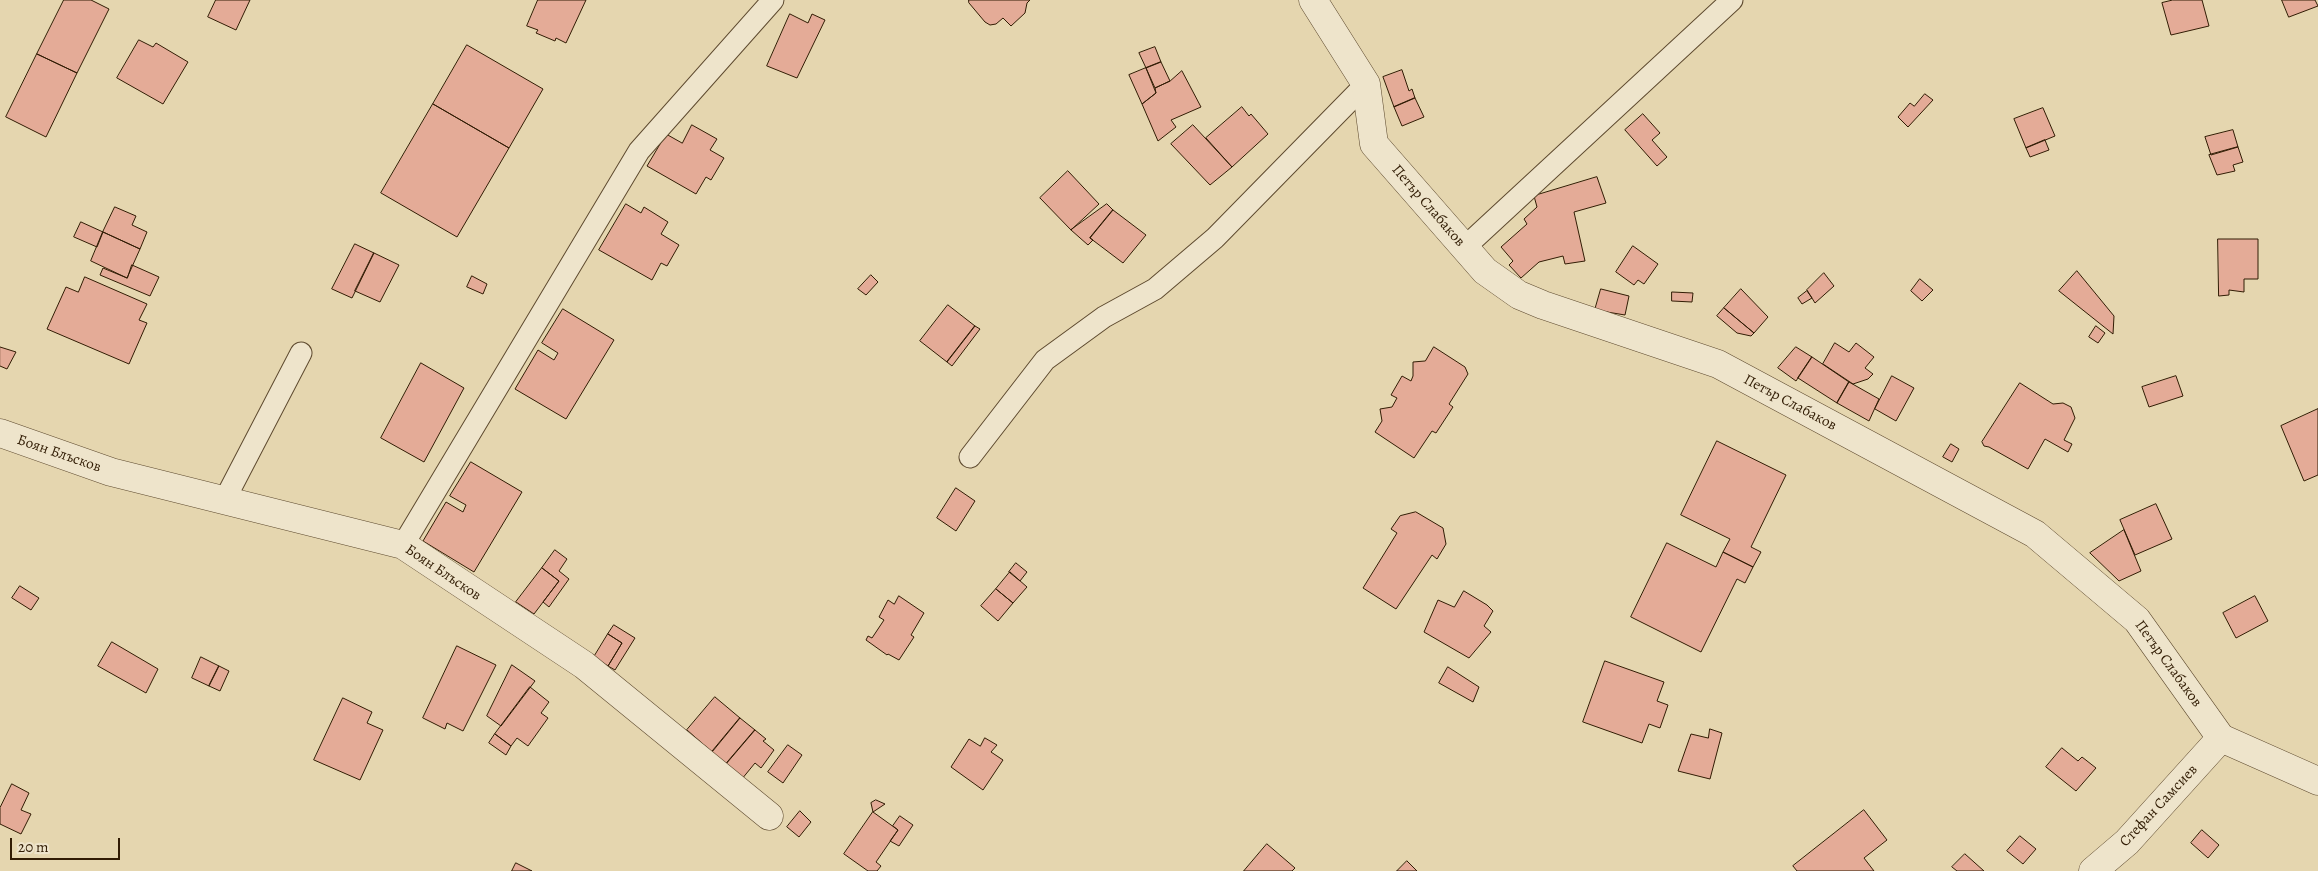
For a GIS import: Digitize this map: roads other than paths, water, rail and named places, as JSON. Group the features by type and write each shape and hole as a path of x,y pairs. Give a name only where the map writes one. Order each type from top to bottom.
{"street":[{"name":"Петър Слабаков","path":"1313,0 1366,84 1374,144 1484,271 1518,295 1597,324 1718,364 2035,534 2138,620 2221,738"},
{"name":"Боян Блъсков","path":"0,433 111,472 403,545 584,665 769,816"},
{"path":"2221,738 2318,781"},
{"name":"Стефан Самсиев","path":"2093,871 2127,842 2221,738"}],"lane":[{"path":"403,545 638,152 773,0"},
{"path":"1464,248 1732,0"},
{"path":"970,457 1045,360 1104,317 1155,289 1215,238 1366,84"},
{"path":"224,501 301,352"}]}
